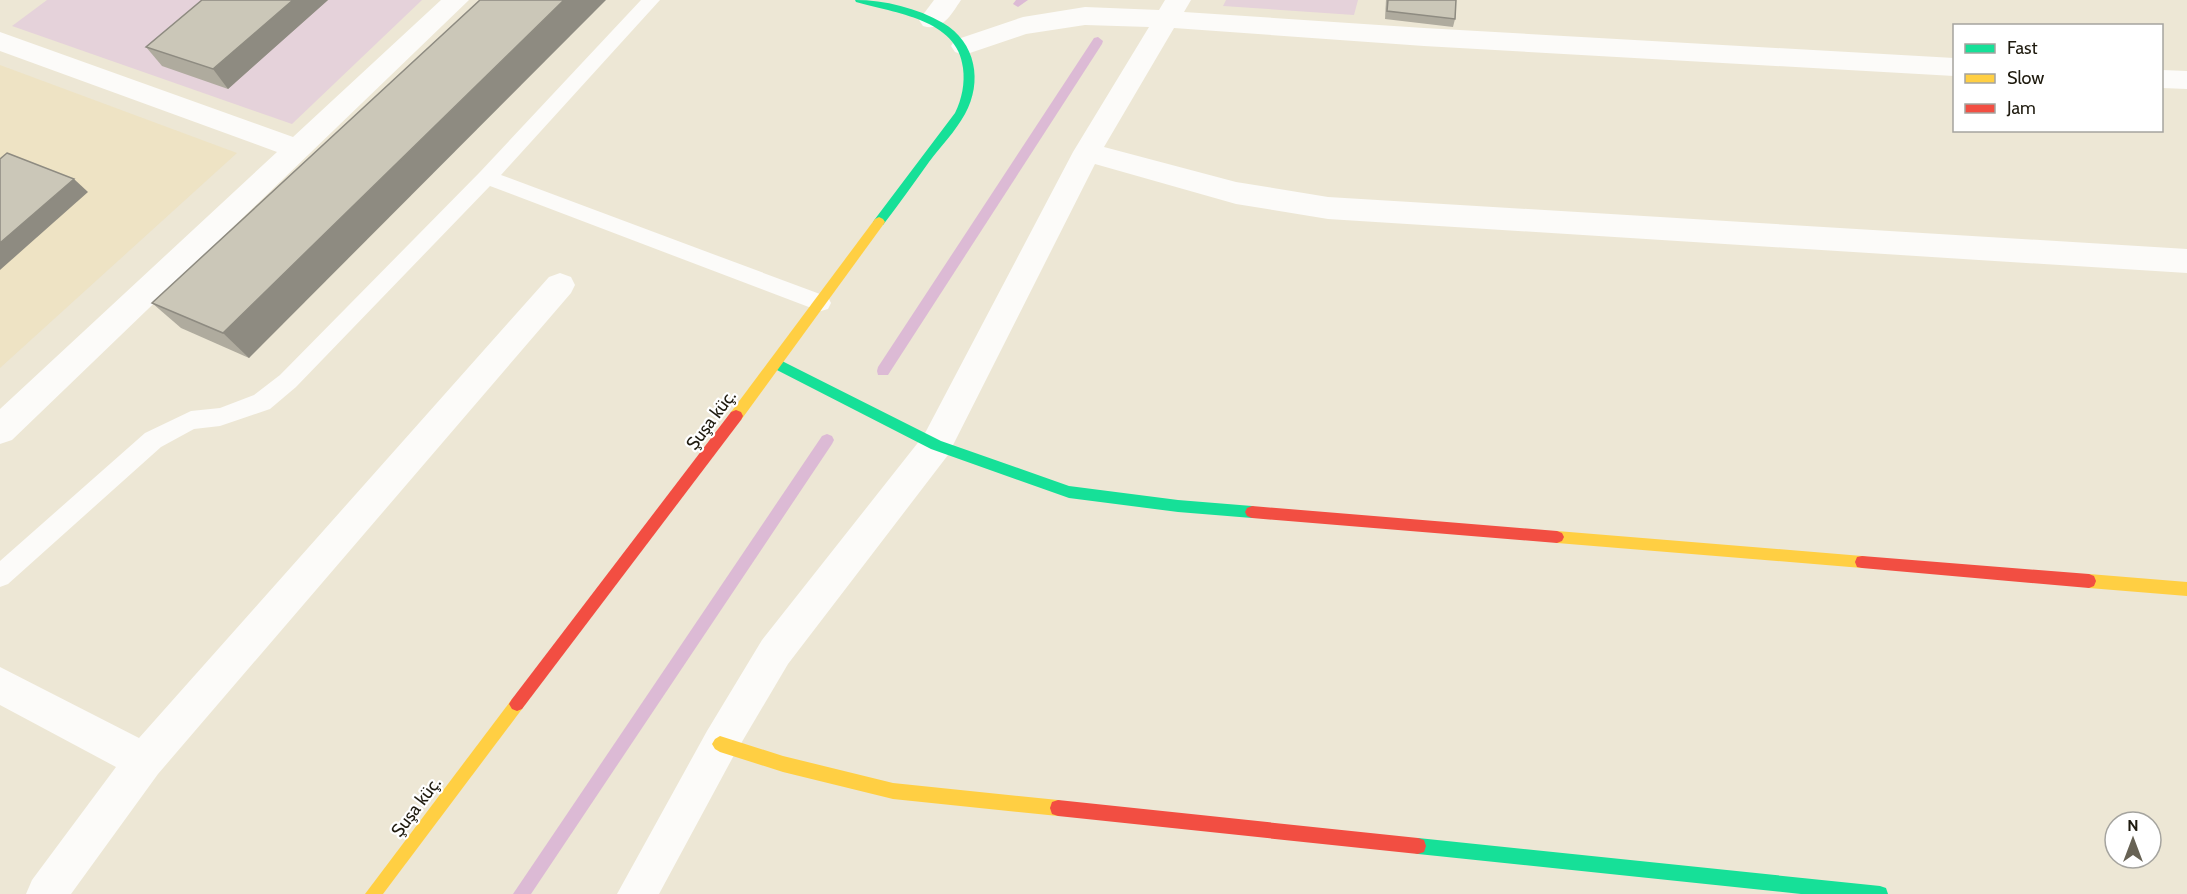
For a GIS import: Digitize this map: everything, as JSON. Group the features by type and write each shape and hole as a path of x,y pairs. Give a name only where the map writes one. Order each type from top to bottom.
{"street":[{"path":"0,430 456,0"},
{"path":"860,0 932,20 951,32 964,46 1023,26 1085,16 1172,10 1414,37 1953,67"},
{"path":"932,20 948,0"},
{"path":"637,894 720,744 776,652 936,445 1087,152 1172,10"},
{"path":"0,41 297,149"},
{"name":"Şuşa küç.","path":"373,894 776,363 962,109 971,66 964,46"},
{"path":"2163,79 2187,80"},
{"path":"1087,152 1218,190 1281,203 1328,208 2187,261"},
{"path":"46,894 144,761 560,285"},
{"path":"776,363 936,445 1069,492 1178,506 2187,589"},
{"path":"0,685 144,761"},
{"path":"720,744 783,764 893,791 1880,894"}],"lane":[{"path":"0,576 153,440 191,420 220,417 262,402 288,381 487,177 651,0"},
{"path":"487,177 821,303"}],"shaded area":[{"path":"47,0 422,0 292,124 12,26"},
{"path":"1226,0 1358,0 1354,15 1223,6"},
{"path":"0,65 237,153 0,368"}],"building":[{"path":"202,0 293,0 213,69 146,47"},
{"path":"480,0 564,0 223,333 152,303"},
{"path":"1388,0 1456,0 1455,19 1387,11"},
{"path":"7,153 74,179 0,243 0,159"}],"waterway":[{"path":"1018,4 1023,0"},
{"path":"883,371 1098,41"},
{"path":"521,894 827,440"}],"traffic: fast":[{"path":"860,0 913,14 942,27 960,42 970,73 967,96 960,114 879,222"},
{"path":"776,363 936,445 1069,492 1178,506 1252,512"},
{"path":"1418,846 1880,894"}],"traffic: slow":[{"path":"736,416 879,222"},
{"path":"1557,537 1862,562"},
{"path":"2089,581 2187,589"},
{"path":"373,894 517,704"},
{"path":"720,744 783,764 893,791 1058,808"}],"traffic: jam":[{"path":"517,704 736,416"},
{"path":"1252,512 1557,537"},
{"path":"1862,562 2089,581"},
{"path":"1058,808 1418,846"}]}
